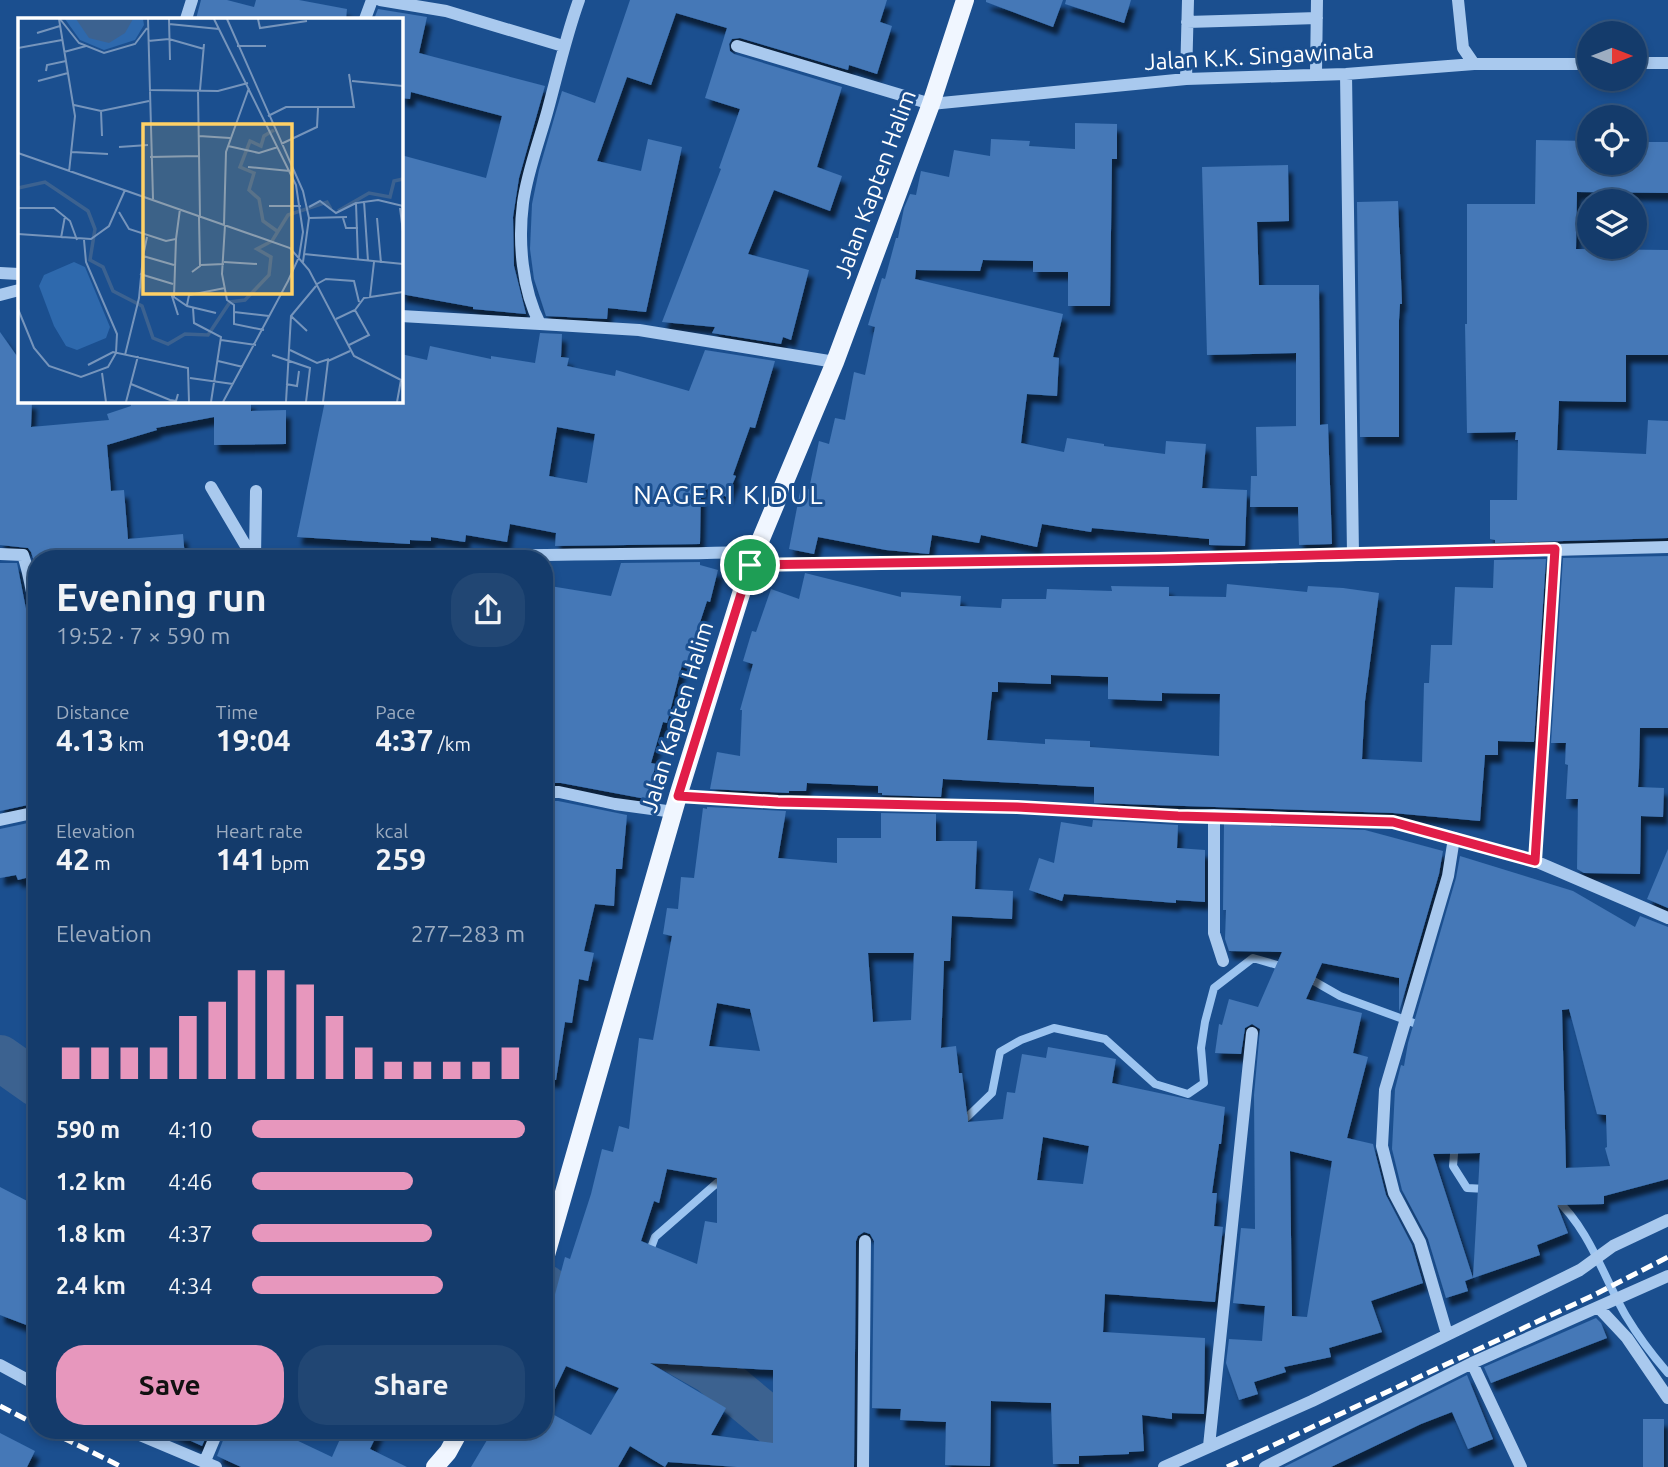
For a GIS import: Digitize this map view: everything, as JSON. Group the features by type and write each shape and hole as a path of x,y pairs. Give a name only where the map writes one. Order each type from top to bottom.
{"main road":[{"name":"Jalan Kapten Halim","path":"553,1234 676,804 752,558 835,362 931,104 965,0"},
{"path":"435,1467 455,1439"}],"street":[{"path":"186,18 192,0"},
{"path":"365,18 372,0"},
{"path":"380,0 446,11 563,46"},
{"path":"540,324 530,305 525,276 521,232 523,201 563,46 579,0"},
{"path":"1186,79 1188,0"},
{"path":"1316,73 1317,0"},
{"path":"1458,0 1463,48 1474,64"},
{"path":"1187,22 1317,18"},
{"path":"737,46 931,104"},
{"path":"1647,63 1668,63"},
{"name":"Jalan K.K. Singawinata","path":"931,104 1186,79 1346,74 1474,64 1577,64"},
{"path":"1346,74 1353,554"},
{"path":"0,273 18,274"},
{"path":"0,295 18,290"},
{"path":"402,316 639,330 835,362"},
{"path":"211,488 249,550"},
{"path":"254,550 256,491"},
{"path":"553,554 752,558 1158,559 1668,547"},
{"path":"1535,861 1555,549"},
{"path":"0,554 23,555 28,568"},
{"path":"553,792 615,804 778,802 1017,807 1178,816 1393,822 1535,861 1668,918"},
{"path":"0,820 28,814"},
{"path":"1214,815 1214,933 1223,961"},
{"path":"1447,1334 1420,1242 1394,1193 1382,1146 1385,1090 1448,876 1454,838"},
{"path":"1209,1446 1252,1033"},
{"path":"1164,1467 1312,1401 1580,1270 1613,1246 1668,1220"},
{"path":"863,1467 865,1241"},
{"path":"1265,1467 1472,1363 1668,1276"},
{"path":"1598,1307 1627,1338 1668,1398"},
{"path":"1472,1363 1521,1467"},
{"path":"0,1365 28,1380"},
{"path":"150,1439 210,1464 216,1439"}],"building":[{"path":"201,0 227,0 254,7 256,0 299,0 347,9 346,18 196,18"},
{"path":"630,0 887,0 880,22 892,26 877,74 849,65 848,70 740,38 732,39 729,44 730,51 734,54 842,87 817,167 842,176 830,211 774,190 748,254 809,270 791,340 783,337 781,344 712,333 715,327 662,322 721,169 719,168 740,109 705,98 727,28 676,13 651,85 627,77 597,161 641,171 648,139 682,147 646,312 608,308 607,319 546,316 534,279 530,249 532,204 539,170 562,91 595,103"},
{"path":"986,0 1063,0 1053,27"},
{"path":"1066,0 1131,0 1124,23 1065,4"},
{"path":"378,9 427,17 419,53 545,86 519,178 513,217 514,266 526,314 473,309 402,294 402,155 486,178 502,116 411,92 410,99 402,98 402,18 374,18"},
{"path":"1075,123 1117,124 1117,159 1112,159 1110,306 1068,306 1068,272 1033,272 1033,261 983,260 980,271 916,270 915,279 1063,314 1053,357 1059,358 1057,396 1027,394 1021,443 1064,452 1067,438 1165,454 1166,441 1206,444 1202,488 1247,490 1245,546 1209,545 1209,539 1092,528 1091,532 1042,524 1037,547 981,535 979,543 932,535 929,554 886,550 818,537 814,554 789,549 801,487 809,489 819,441 829,444 835,418 845,420 854,372 865,375 875,327 868,325 898,238 904,208 910,194 916,195 921,171 949,177 954,150 990,156 991,139 1030,141 1029,146 1075,149"},
{"path":"1536,140 1577,141 1577,175 1647,175 1647,142 1668,142 1668,193 1647,193 1647,189 1577,189 1576,249 1577,259 1647,259 1647,250 1668,250 1668,355 1626,355 1626,402 1559,401 1557,450 1646,454 1648,420 1668,421 1668,538 1495,543 1495,540 1490,539 1490,500 1517,500 1518,440 1515,440 1516,432 1467,433 1467,204 1535,204"},
{"path":"1288,165 1289,221 1257,222 1259,285 1319,285 1320,425 1328,424 1332,544 1299,545 1298,507 1250,507 1251,476 1257,476 1256,427 1296,426 1296,353 1207,355 1202,167"},
{"path":"1398,201 1402,304 1399,320 1399,437 1360,437 1357,202"},
{"path":"0,332 18,358 18,402 32,402 31,427 109,420 107,414 131,406 130,402 251,402 251,411 286,410 286,444 214,445 214,417 156,428 157,430 107,445 111,491 124,490 128,539 183,534 184,550 30,550 0,545"},
{"path":"540,333 562,334 561,357 569,358 567,366 615,376 616,370 689,391 705,350 775,361 755,428 750,427 727,497 701,486 700,544 555,546 556,533 510,524 507,542 466,535 465,542 431,537 431,541 410,540 410,544 297,537 325,402 402,402 402,354 427,360 430,346 491,359 491,356 535,363","holes":["557,427 595,434 587,483 549,476"]},
{"path":"1668,556 1668,728 1640,728 1638,787 1664,788 1663,817 1641,816 1640,874 1584,873 1577,869 1578,799 1566,799 1566,743 1551,743 1563,558"},
{"path":"1546,559 1534,742 1498,741 1498,755 1485,755 1480,821 1393,813 1094,803 1094,787 943,779 941,797 882,795 878,793 878,786 807,783 806,791 789,793 710,789 717,752 740,756 740,710 753,664 743,661 752,631 756,632 771,589 799,599 805,573 901,597 901,592 961,596 960,606 1001,608 1002,599 1046,599 1047,589 1112,591 1111,586 1169,587 1169,596 1226,597 1227,584 1307,592 1308,586 1379,593 1365,701 1362,759 1422,762 1424,683 1429,683 1431,645 1452,645 1455,587 1493,588 1494,560","holes":["1051,675 1108,677 1108,699 1162,701 1162,693 1220,694 1219,756 1090,747 1090,741 1045,739 1045,744 987,740 992,692 998,692 998,682 1051,684"]},
{"path":"700,562 700,565 718,570 710,602 707,601 687,662 683,661 667,723 663,722 651,763 656,764 646,799 553,783 553,586 611,596 621,563"},
{"path":"0,563 17,563 28,619 28,805 0,811"},
{"path":"553,801 627,815 622,869 616,869 614,906 595,904 584,951 594,953 588,981 579,979 572,1023 565,1022 556,1080 553,1080"},
{"path":"703,808 786,811 778,858 837,863 837,838 881,838 881,813 936,814 936,841 977,841 975,889 1013,891 1012,919 952,916 950,961 944,961 941,1048 956,1046 968,1122 1003,1119 1007,1092 1015,1093 1022,1054 1046,1058 1048,1047 1116,1059 1112,1083 1225,1107 1212,1193 1217,1193 1214,1226 1223,1227 1215,1302 1105,1294 1103,1332 1205,1338 1204,1414 1172,1413 1172,1419 1142,1415 1144,1451 1079,1456 1079,1464 1053,1464 1051,1403 991,1401 990,1466 945,1465 946,1422 900,1420 901,1409 872,1408 874,1241 870,1234 864,1232 856,1241 854,1467 737,1467 668,1462 665,1467 630,1446 618,1467 471,1467 488,1439 553,1439 553,1414 591,1435 619,1388 566,1366 553,1393 553,1302 565,1257 570,1259 591,1194 602,1149 613,1152 619,1126 629,1129 639,1038 653,1040 672,936 663,934 667,908 678,909 681,877 694,878","holes":["868,953 914,953 911,1020 873,1022","717,1003 750,1009 760,1051 709,1046","1043,1137 1089,1146 1083,1184 1037,1180","667,1169 717,1178 717,1223 705,1221 697,1264 641,1241 654,1201 659,1203","650,1363 773,1370 773,1443 711,1435 726,1408"]},
{"path":"1093,820 1178,825 1177,848 1205,850 1205,902 1176,900 1176,903 1064,894 1062,901 1029,890 1039,858 1054,863 1061,822 1092,827"},
{"path":"28,823 28,877 18,880 16,875 0,878 0,829"},
{"path":"1224,824 1365,830 1443,851 1439,874 1399,1012 1399,978 1322,963 1306,999 1362,1013 1353,1053 1368,1057 1347,1138 1373,1144 1386,1195 1412,1245 1423,1283 1371,1301 1382,1332 1329,1348 1331,1357 1284,1367 1286,1372 1254,1382 1258,1394 1239,1400 1226,1363 1229,1339 1262,1341 1265,1306 1233,1303 1241,1228 1255,1229 1254,1095 1260,1029 1252,1024 1245,1028 1241,1054 1215,1053 1219,1024 1222,1025 1229,999 1258,1007 1282,952 1229,951 1225,939 1226,910 1223,910","holes":["1290,1151 1332,1161 1307,1317 1292,1316"]},
{"path":"1668,849 1668,908 1647,899"},
{"path":"1460,856 1573,891 1635,927 1640,916 1668,927 1668,1179 1604,1196 1604,1204 1557,1205 1568,1233 1537,1245 1540,1255 1465,1281 1468,1291 1446,1298 1428,1239 1402,1190 1392,1149 1395,1089 1401,1065 1404,1066 1408,1043","holes":["1569,1009 1597,1114 1606,1115 1605,1148 1610,1166 1566,1168 1562,1010","1480,1153 1473,1278 1433,1154"]},
{"path":"0,1187 28,1201 28,1326 0,1315"},
{"path":"1596,1318 1607,1338 1491,1383 1484,1367"},
{"path":"1467,1375 1493,1439 1468,1449 1452,1412 1331,1467 1284,1467"},
{"path":"1643,1419 1664,1419 1664,1467 1643,1467"},
{"path":"0,1433 35,1451 27,1467 0,1467"},
{"path":"187,1439 205,1439 202,1446"},
{"path":"224,1439 294,1439 332,1457 340,1439 375,1439 370,1449 407,1467 241,1467 217,1456"}],"waterway":[{"path":"960,1124 992,1093 1000,1052 1021,1040 1054,1028 1105,1039 1155,1084 1188,1094 1204,1083 1201,1048 1214,988 1253,958 1284,967"},
{"path":"1305,976 1340,996 1422,1026"},
{"path":"0,1058 28,1078"},
{"path":"1455,1143 1453,1166 1467,1188 1486,1189"},
{"path":"649,1253 655,1237 726,1178"},
{"path":"1554,1197 1587,1239 1626,1316 1668,1373"},
{"path":"553,1293 579,1312 623,1321 711,1371 781,1429 788,1467"}],"railway":[{"path":"1227,1467 1594,1295 1668,1257"},
{"path":"0,1406 28,1420"},
{"path":"65,1439 122,1467"}],"district":[{"name":"NAGERI KIDUL","path":"729,495"}],"route":[{"path":"1555,549 1535,861 1393,822 1178,816 1017,807 778,802 678,796 750,565 1158,559 1555,549"}]}
